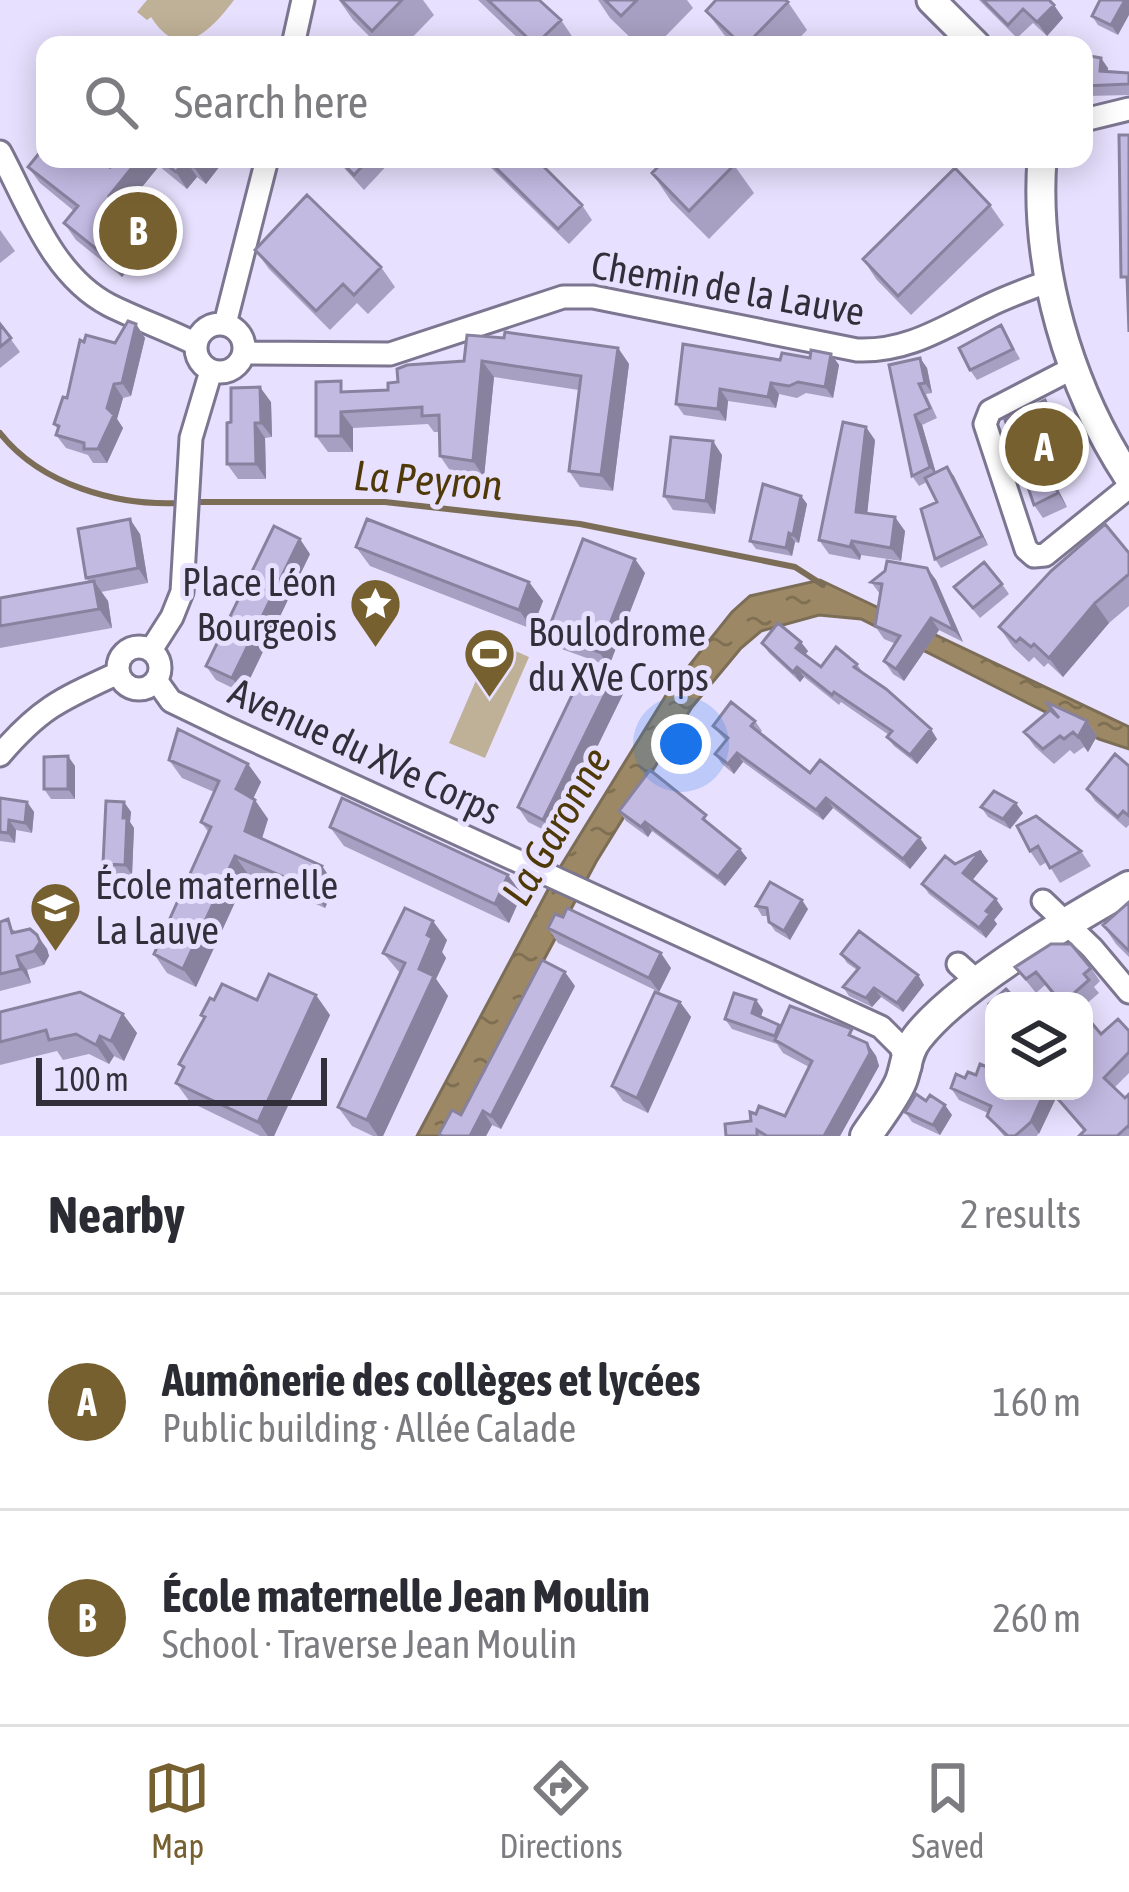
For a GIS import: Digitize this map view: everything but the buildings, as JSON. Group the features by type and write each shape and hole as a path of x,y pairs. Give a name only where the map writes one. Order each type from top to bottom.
{"main road":[{"path":"866,1136 930,1023 965,982 1129,887"},
{"path":"906,1070 952,1016 965,982"}],"street":[{"path":"294,36 303,0"},
{"path":"931,0 967,36"},
{"path":"1093,118 1129,110"},
{"path":"0,152 47,243 73,279 106,304 196,344"},
{"path":"226,324 265,168"},
{"path":"1041,168 1049,280 1099,427 1129,482 1045,555 1034,556 1027,549 985,424 990,411 1076,367"},
{"name":"Chemin de la Lauve","path":"244,352 390,354 563,297 592,297 878,351 918,341 1049,280"},
{"path":"226,324 243,338 244,352 232,370 211,371 199,360 196,344 210,326 226,324"},
{"path":"151,650 182,592 191,438 211,371"},
{"path":"134,646 151,650 160,665 156,680 135,689 118,673 120,657 134,646"},
{"path":"0,755 30,719 118,673"},
{"name":"Avenue du XVe Corps","path":"156,680 171,701 881,1027 930,1023"},
{"path":"1042,901 1069,923 1129,992"},
{"name":"Avenue du XVe Corps","path":"881,1027 906,1070"}],"shaded area":[{"path":"147,0 234,0 197,36 170,36 151,17 147,20 137,12"},
{"name":"Boulodrome du XVe Corps","path":"493,641 529,657 485,758 449,743"}],"water":[{"path":"820,580 1129,727 1129,749 1099,739 861,619 819,615 761,631 692,707 596,862 450,1136 417,1136 559,869 668,692 750,596"}],"waterway":[{"name":"La Peyron","path":"0,433 37,466 82,489 131,501 180,503"},
{"name":"La Peyron","path":"193,502 385,502 580,524 795,567 823,585"}],"place":[{"name":"École maternelle Jean Moulin","path":"138,231"},
{"name":"Aumônerie des collèges et lycées","path":"1044,447"},
{"name":"Place Léon Bourgeois","path":"376,650"},
{"name":"Boulodrome du XVe Corps","path":"489,700"},
{"name":"École maternelle La Lauve","path":"56,953"}],"water label":[{"name":"La Garonne","path":"556,826"}]}
